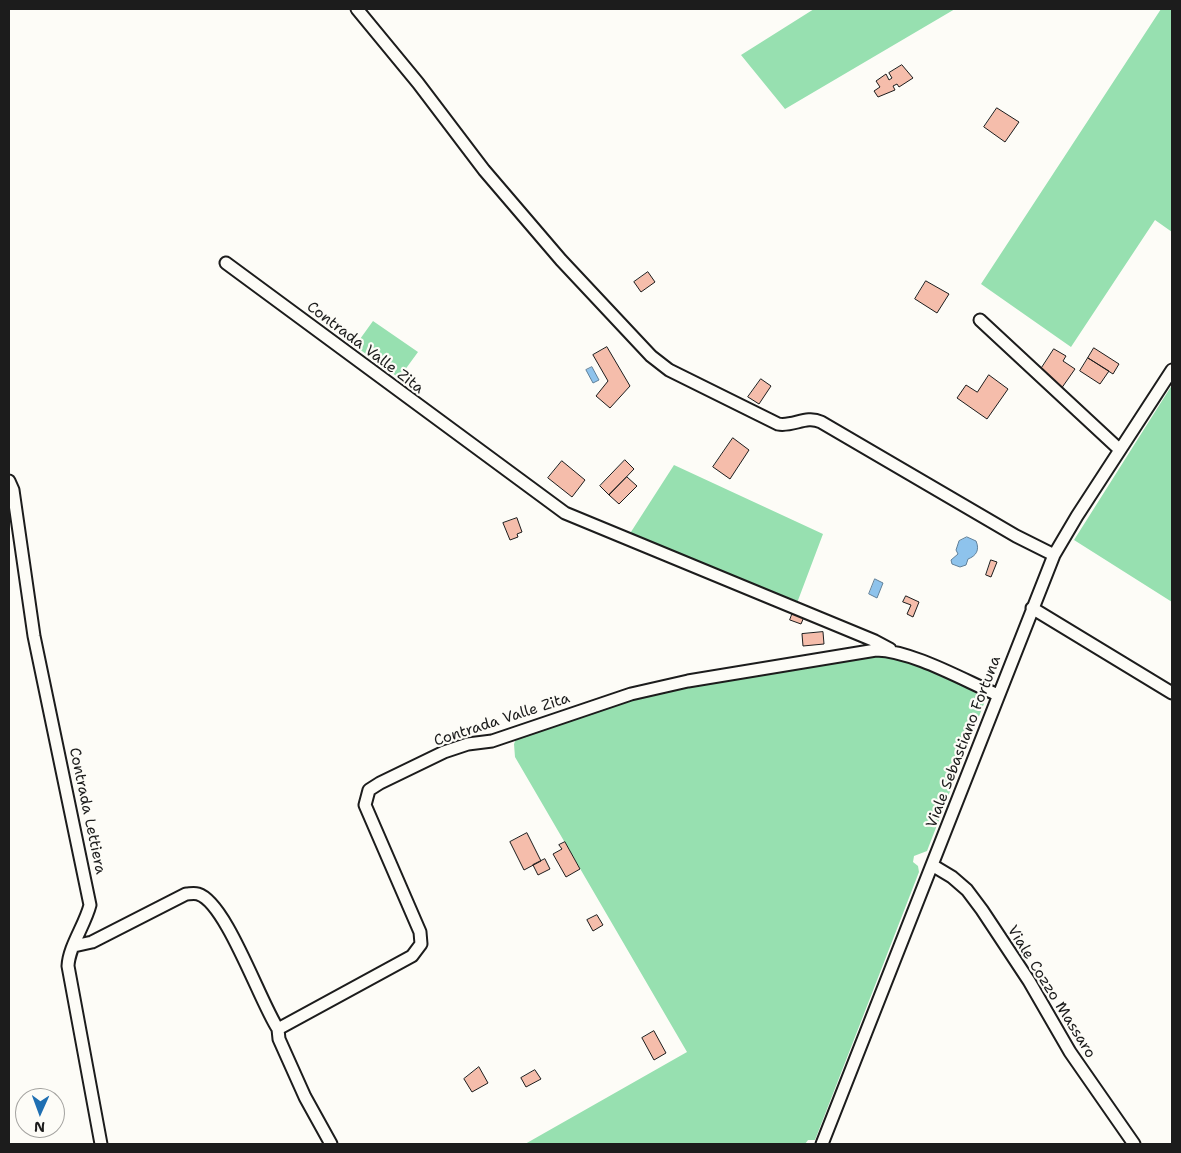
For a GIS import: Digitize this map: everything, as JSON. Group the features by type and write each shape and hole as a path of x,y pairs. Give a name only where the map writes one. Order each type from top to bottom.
{"street":[{"path":"357,9 418,83 484,170 542,238 651,356 663,365 778,424 790,425 807,419 821,422 1016,536 1054,555"},
{"name":"Contrada Valle Zita","path":"226,263 565,513 615,535 690,563 998,695"},
{"path":"980,320 1120,450"},
{"name":"Viale Sebastiano Fortuna","path":"822,1144 1054,555 1172,370"},
{"name":"Contrada Lettiera","path":"9,482 13,490 34,636 90,905 87,920 69,957 68,966 101,1144"},
{"path":"1032,608 1172,693"},
{"name":"Contrada Valle Zita","path":"278,1029 412,956 421,944 420,932 365,805 369,790 380,783 468,744 492,741 631,694 763,669 876,650 891,650"},
{"name":"Viale Cozzo Massaro","path":"932,865 952,877 968,890 1029,981 1070,1052 1134,1144"},
{"path":"74,946 92,942 186,894 198,894 207,900 236,942 269,1016 278,1029 279,1039 305,1097 331,1144"}],"green space":[{"path":"814,9 955,9 785,109 741,55"},
{"path":"1161,9 1172,9 1172,232 1155,220 1071,347 981,284"},
{"path":"373,321 418,352 399,378 355,346"},
{"path":"1172,385 1172,602 1074,540"},
{"path":"674,465 823,534 797,603 629,535"},
{"path":"870,654 901,657 982,695 985,701 927,851 914,856 913,862 918,866 919,872 815,1140 808,1140 805,1144 525,1144 687,1052 515,757 514,744 516,739 630,698 728,678"}],"water":[{"path":"592,367 599,380 593,383 586,370"},
{"path":"967,537 976,541 978,547 976,552 968,559 966,565 960,567 952,564 951,560 958,554 956,550 959,541"},
{"path":"875,579 883,583 877,598 869,594"}],"building":[{"path":"902,65 913,78 899,87 897,84 893,86 895,90 878,97 874,91 880,87 876,81 886,74 889,80 892,78 889,73"},
{"path":"997,108 1019,122 1005,142 984,127"},
{"path":"648,272 655,282 641,292 634,282"},
{"path":"926,281 949,294 937,313 915,299"},
{"path":"607,347 630,386 610,408 596,396 608,381 593,355"},
{"path":"1094,348 1119,364 1113,374 1088,358"},
{"path":"1054,349 1066,356 1063,361 1075,369 1061,389 1041,369"},
{"path":"1088,358 1109,371 1100,384 1080,371"},
{"path":"989,375 1008,389 987,419 957,398 966,385 977,392"},
{"path":"761,379 771,386 759,404 748,397"},
{"path":"733,438 749,450 730,479 713,467"},
{"path":"625,460 634,469 609,495 600,486"},
{"path":"562,461 585,480 572,497 548,478"},
{"path":"627,477 637,486 619,504 609,495"},
{"path":"517,518 522,532 517,534 518,537 510,540 503,523"},
{"path":"991,560 997,562 991,577 986,575"},
{"path":"906,596 919,602 913,617 907,614 911,605 903,602"},
{"path":"793,612 804,617 801,624 790,620"},
{"path":"823,632 824,644 803,646 802,634"},
{"path":"527,833 541,861 524,870 510,842"},
{"path":"565,842 580,869 566,877 553,854 562,849 559,845"},
{"path":"545,859 550,869 538,875 533,865"},
{"path":"597,915 603,925 593,931 587,920"},
{"path":"654,1031 666,1053 654,1060 642,1038"},
{"path":"479,1067 488,1083 472,1092 464,1079"},
{"path":"535,1070 541,1079 526,1087 521,1078"}]}
